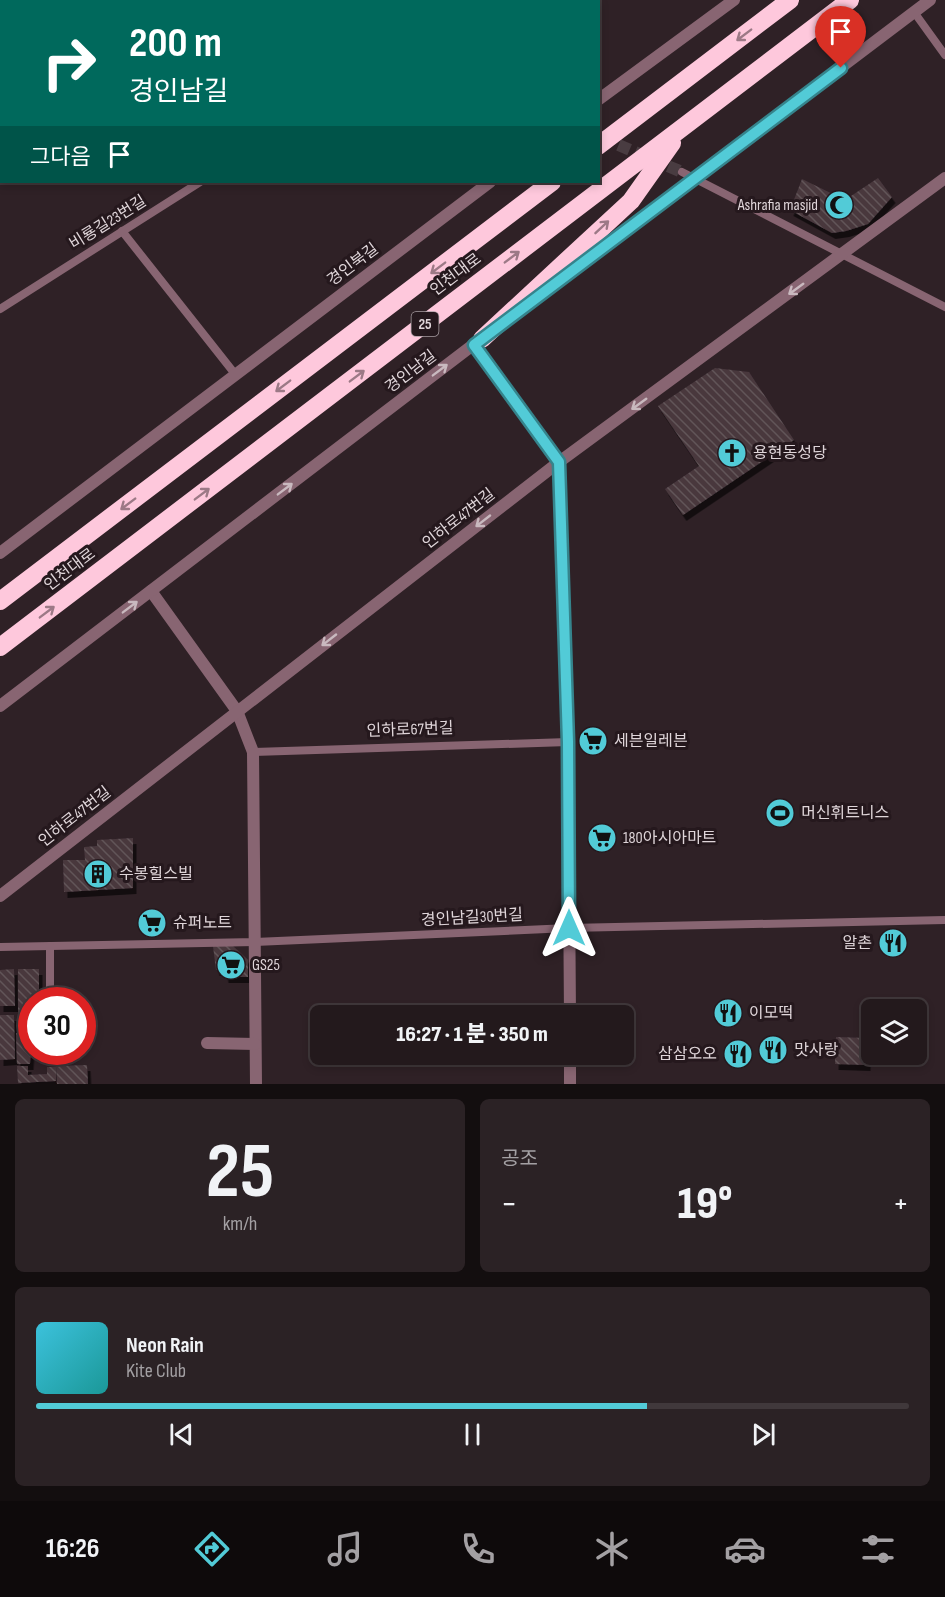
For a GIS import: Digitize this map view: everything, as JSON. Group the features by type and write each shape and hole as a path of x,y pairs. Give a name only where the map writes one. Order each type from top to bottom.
{"highway":[{"path":"600,144 790,0"},
{"name":"인천대로","path":"0,647 850,0"},
{"path":"478,342 631,201 684,127"},
{"name":"인천대로","path":"0,601 551,183"}],"street":[{"path":"600,99 734,0"},
{"name":"경인남길","path":"0,706 930,0"},
{"name":"인하로47번길","path":"0,896 559,462 945,178"},
{"name":"경인북길","path":"0,553 489,183"},
{"path":"478,342 559,462 568,742 570,1005"},
{"path":"151,591 237,711 253,752 256,1084"},
{"path":"207,1043 255,1044"},
{"path":"570,1065 570,1084"}],"lane":[{"path":"914,12 945,55"},
{"path":"682,172 945,307"},
{"name":"비룡길23번길","path":"0,309 198,183"},
{"path":"122,231 236,374"},
{"name":"인하로67번길","path":"253,752 568,742"},
{"name":"경인남길30번길","path":"0,946 255,942 569,928 945,920"},
{"path":"50,946 50,987"}],"building":[{"name":"Ashrafia masjid","path":"878,178 892,197 868,224 832,233 790,210 802,179 845,200"},
{"name":"용현동성당","path":"715,368 749,372 794,440 683,515 665,489 699,466 658,406"},
{"name":"수봉힐스빌","path":"133,838 133,888 64,892 63,860 85,860 84,847 97,846 97,840"},
{"name":"GS25","path":"213,946 233,946 248,960 248,977 225,977 224,970 216,970"},
{"path":"14,969 15,1006 0,1006 0,970"},
{"path":"18,969 39,969 39,987 18,987"},
{"path":"0,1015 14,1015 15,1059 0,1060"},
{"path":"16,1033 18,1033 18,1064"},
{"path":"836,1037 861,1038 861,1065 835,1064"},
{"path":"87,1065 88,1084 57,1084 56,1066"},
{"path":"17,1066 28,1066 28,1075 47,1074 47,1067 56,1067 56,1081 18,1083"}],"tunnel":[{"path":"602,138 682,172"}],"place":[{"name":"Ashrafia masjid","path":"839,205"},
{"name":"용현동성당","path":"732,453"},
{"name":"세븐일레븐","path":"593,741"},
{"name":"머신휘트니스","path":"780,813"},
{"name":"180아시아마트","path":"602,838"},
{"name":"수봉힐스빌","path":"98,874"},
{"name":"슈퍼노트","path":"152,923"},
{"name":"알촌","path":"893,943"},
{"name":"GS25","path":"231,965"},
{"name":"이모떡","path":"728,1013"},
{"name":"맛사랑","path":"773,1050"},
{"name":"삼삼오오","path":"738,1054"}],"route":[{"path":"569,928 568,742 559,462 474,345 841,68"}]}
